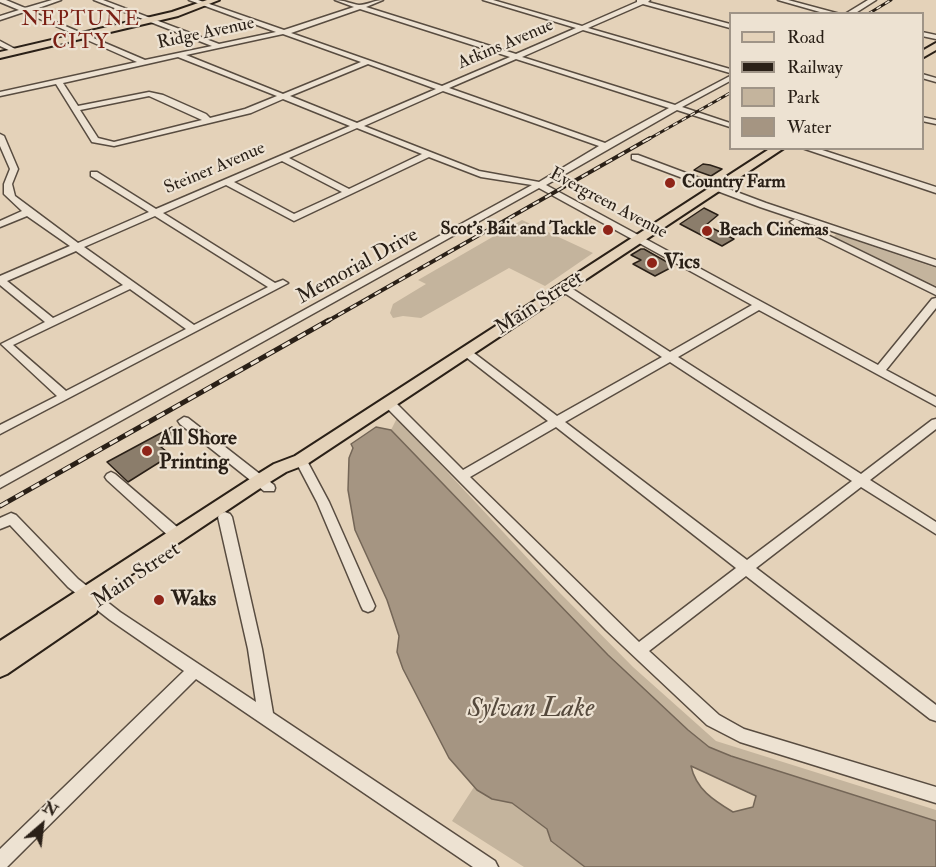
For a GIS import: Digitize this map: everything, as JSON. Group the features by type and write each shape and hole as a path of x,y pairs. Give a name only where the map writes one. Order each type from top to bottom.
{"main road":[{"path":"0,55 150,20 215,0"},
{"name":"Main Street","path":"0,668 178,536 264,485 288,475 301,460 388,402 776,150"},
{"name":"Main Street","path":"0,652 92,599 225,517 264,485"}],"street":[{"path":"1,0 142,62"},
{"path":"0,18 58,0"},
{"path":"97,0 218,46"},
{"path":"192,0 606,146"},
{"path":"338,0 729,125"},
{"name":"Ridge Avenue","path":"0,94 283,32 380,0"},
{"path":"486,0 729,71"},
{"path":"633,0 644,1 729,26"},
{"path":"781,0 829,12"},
{"path":"852,12 873,0"},
{"name":"Atkins Avenue","path":"442,88 644,1"},
{"path":"0,43 15,51"},
{"name":"Evergreen Avenue","path":"179,55 484,176 525,178 936,402"},
{"path":"58,81 96,140 108,144 128,142 248,111 367,62"},
{"name":"Memorial Drive","path":"0,483 729,79"},
{"name":"Steiner Avenue","path":"0,280 442,88"},
{"path":"76,109 148,94 192,111 208,121"},
{"path":"0,136 12,168 6,192 28,212 192,329"},
{"path":"812,150 936,190"},
{"path":"227,182 294,218 429,154"},
{"path":"635,156 763,205 936,264"},
{"path":"282,158 348,192"},
{"path":"0,176 12,168"},
{"path":"0,430 279,285 94,174"},
{"path":"763,205 834,243 936,292"},
{"path":"0,224 28,212"},
{"path":"0,280 52,322"},
{"path":"64,396 6,344 131,285"},
{"path":"564,288 936,529"},
{"path":"879,370 936,301"},
{"path":"462,476 760,305"},
{"path":"466,352 936,714"},
{"path":"388,402 638,651 726,730 936,795"},
{"path":"184,421 264,485"},
{"path":"638,651 936,423"},
{"path":"301,460 323,502 368,606"},
{"path":"111,477 178,536"},
{"path":"225,517 255,650 266,717"},
{"path":"5,521 92,599 489,867"},
{"path":"4,867 0,862 195,670"}],"green space":[{"path":"522,220 593,253 545,286 509,268 421,318 403,316 393,318 390,313 393,304 426,284 418,280"},
{"path":"836,234 936,268 936,286 833,238"},
{"path":"397,418 559,592 633,667 716,741 936,810 936,821 709,747 608,655 391,430"},
{"path":"474,787 492,799 512,803 547,829 551,842 585,867 524,867 452,821"}],"water":[{"name":"Sylvan Lake","path":"376,427 391,430 608,655 709,747 936,821 936,867 585,867 551,841 547,829 512,803 492,799 477,790 449,758 403,669 397,652 399,636 387,600 355,530 348,490 349,458 353,448 351,444","holes":["691,766 756,796 753,807 733,812 712,798 701,787"]}],"building":[{"path":"703,164 722,169 711,176 694,170"},
{"name":"Beach Cinemas","path":"704,208 718,215 706,225 734,239 722,246 680,224"},
{"name":"Vics","path":"641,249 674,266 655,276 633,264 641,260 631,255"},
{"name":"All Shore Printing","path":"172,427 182,436 161,447 171,455 128,482 107,462"}],"railway":[{"path":"871,12 891,0"},
{"path":"647,140 729,94"},
{"path":"326,322 650,138"},
{"path":"0,506 329,320"}],"place":[{"name":"Country Farm","path":"670,183"},
{"name":"Scot's Bait and Tackle","path":"608,230"},
{"name":"Beach Cinemas","path":"707,231"},
{"name":"Vics","path":"652,263"},
{"name":"All Shore Printing","path":"147,451"},
{"name":"Waks","path":"159,600"}],"district":[{"name":"NEPTUNE CITY","path":"81,32"}]}
